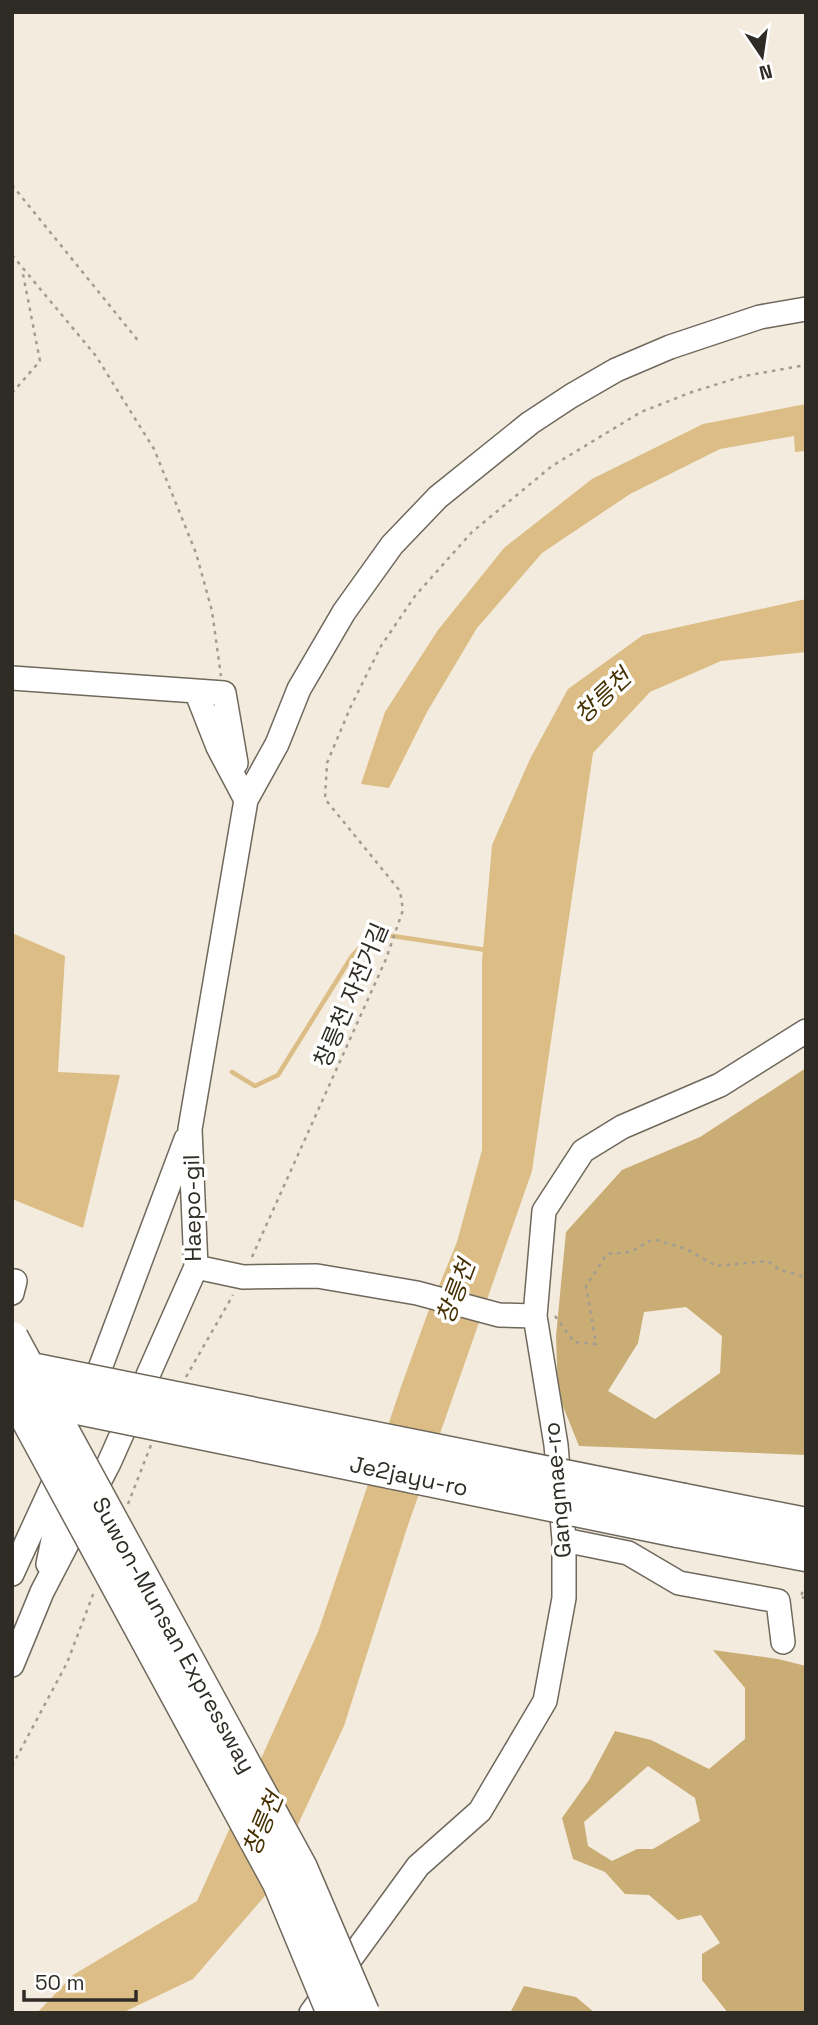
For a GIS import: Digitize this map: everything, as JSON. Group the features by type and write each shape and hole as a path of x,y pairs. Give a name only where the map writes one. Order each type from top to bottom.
{"highway":[{"name":"Suwon-Munsan Expressway","path":"12,1338 301,1868 363,2013"},
{"name":"Je2jayu-ro","path":"12,1366 806,1524"},
{"name":"Suwon-Munsan Expressway","path":"12,1392 278,1883 333,2013"},
{"name":"Je2jayu-ro","path":"12,1392 678,1531 806,1555"}],"street":[{"path":"246,800 277,744 299,689 344,612 392,545 438,497 530,423 616,370 670,347 760,317 806,309"},
{"path":"12,678 224,693 232,746 246,800"},
{"path":"196,691 218,747 246,800"},
{"name":"Haepo-gil","path":"12,1665 42,1592 108,1463 196,1267 190,1129 246,800"},
{"name":"Gangmae-ro","path":"310,2013 418,1866 480,1811 545,1702 564,1598 564,1540 544,1314 544,1210 583,1151 622,1127 720,1085 806,1031"},
{"path":"12,1574 75,1435 190,1129"},
{"path":"196,1267 243,1277 317,1276 417,1293 499,1315 544,1314"},
{"path":"12,1280 15,1281 12,1293"},
{"path":"12,1423 75,1435"},
{"path":"42,1592 75,1435"},
{"path":"564,1540 628,1553 679,1583 778,1601 783,1642"}],"path":[{"path":"12,185 140,344"},
{"path":"12,255 96,356 153,449 196,553 212,611 224,693"},
{"path":"12,394 40,361 21,265"},
{"name":"창릉천 자전거길","path":"185,1379 243,1277 386,959 402,910 400,891 325,799 327,763 381,646 415,596 472,532 552,466 641,412 744,376 806,365"},
{"path":"544,1314 574,1342 596,1344 586,1286 607,1254 631,1252 653,1239 686,1249 716,1266 768,1261 780,1270 806,1277"},
{"path":"125,1512 154,1437"},
{"path":"806,1584 800,1598 806,1597"},
{"path":"12,1766 67,1663 96,1588"}],"shaded area":[{"path":"806,1068 806,1455 579,1446 558,1394 556,1336 566,1232 622,1170 700,1137","holes":["686,1307 722,1336 720,1373 655,1419 608,1391 638,1343 644,1312"]},
{"path":"713,1650 778,1659 806,1666 806,2013 728,2013 702,1980 702,1954 720,1943 701,1915 678,1920 649,1895 625,1894 605,1872 573,1859 562,1818 589,1780 615,1731 651,1740 709,1769 745,1739 745,1688","holes":["648,1766 695,1798 700,1821 653,1849 637,1849 612,1861 588,1846 584,1822"]},
{"path":"524,1986 576,1997 595,2013 510,2013"}],"water":[{"path":"806,404 806,451 795,452 794,436 720,449 630,494 542,553 477,628 427,712 389,788 361,784 385,712 438,630 504,548 592,479 703,424"},
{"name":"창릉천","path":"806,599 806,652 721,661 650,692 593,753 532,1171 407,1528 344,1726 264,1897 193,1979 122,2013 37,2013 73,1975 197,1901 318,1632 402,1384 457,1242 482,1150 482,961 492,845 530,759 568,689 643,635"},
{"path":"12,933 65,956 58,1072 120,1075 83,1228 12,1199"}],"waterway":[{"path":"232,1072 255,1086 278,1075 352,956 373,933 486,950"}]}
